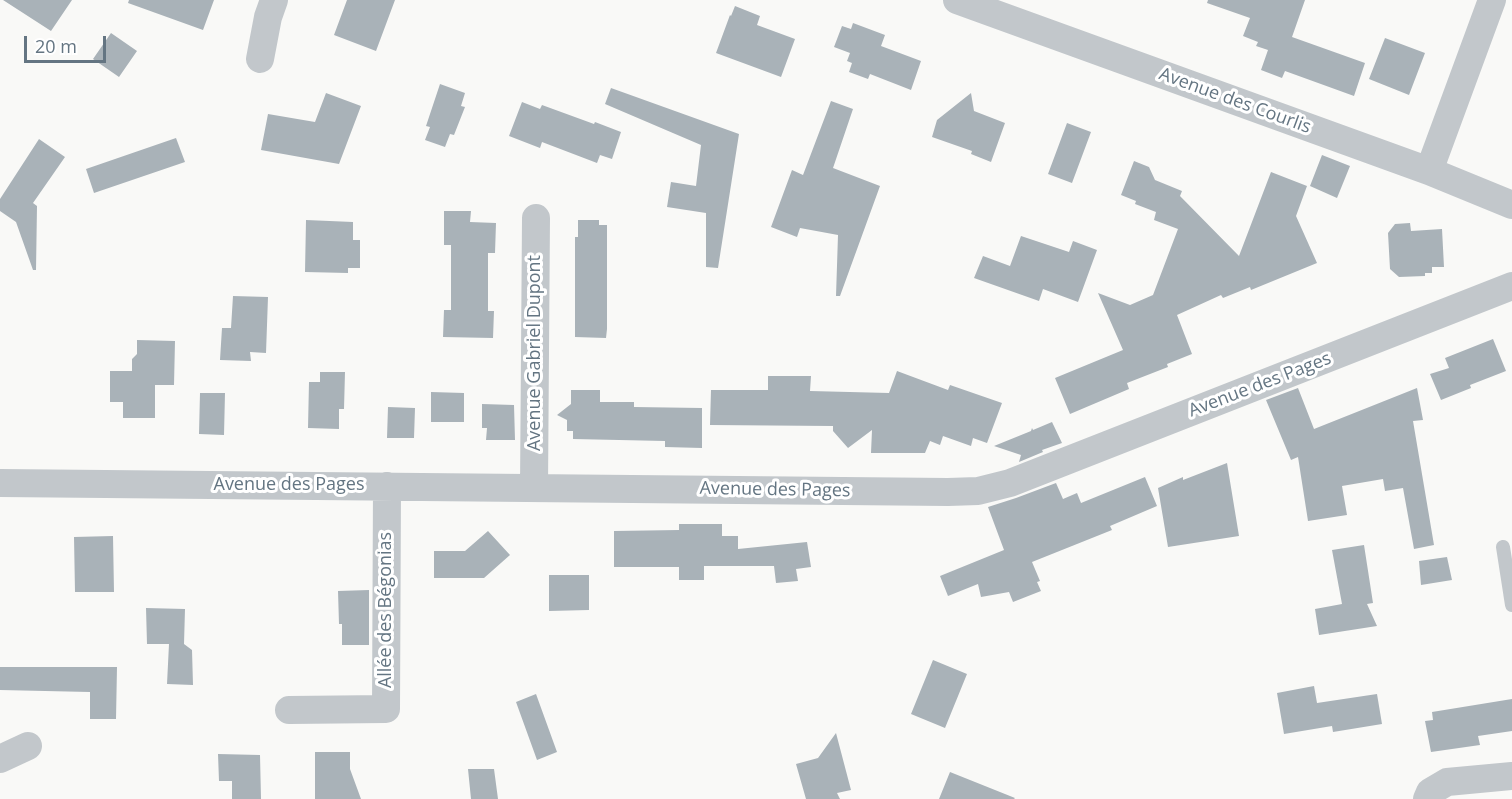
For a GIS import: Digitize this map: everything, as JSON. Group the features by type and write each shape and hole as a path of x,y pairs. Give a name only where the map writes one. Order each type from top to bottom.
{"street":[{"path":"260,59 268,17 274,0"},
{"name":"Avenue des Courlis","path":"957,0 1429,171 1512,205"},
{"path":"1429,171 1492,0"},
{"name":"Avenue Gabriel Dupont","path":"534,487 536,218"},
{"name":"Avenue des Pages","path":"0,483 978,491 1010,483 1512,286"},
{"name":"Allée des Bégonias","path":"289,710 386,709 387,486"},
{"path":"0,759 28,747"},
{"path":"1427,799 1430,792 1447,782 1512,776"}],"lane":[{"path":"1503,547 1512,605"}],"building":[{"path":"3,0 72,0 51,31"},
{"path":"129,0 214,0 203,30 128,3"},
{"path":"347,0 395,0 376,51 334,35"},
{"path":"1208,0 1305,0 1292,37 1365,63 1354,96 1285,71 1282,78 1261,70 1268,50 1256,46 1258,42 1243,36 1250,18 1207,3"},
{"path":"735,6 760,16 757,25 795,39 781,77 716,53"},
{"path":"853,23 885,35 881,46 921,61 911,90 870,74 868,79 849,72 852,63 847,61 850,53 834,47 842,26 851,29"},
{"path":"111,33 137,51 119,77 93,59"},
{"path":"1385,38 1425,53 1409,95 1369,79"},
{"path":"440,84 465,93 461,106 465,107 454,135 450,134 445,147 425,140 430,127 426,126"},
{"path":"611,88 739,134 718,268 706,267 706,213 667,207 671,182 696,186 701,145 605,104"},
{"path":"326,93 361,106 339,164 261,150 268,114 315,122"},
{"path":"971,93 974,111 1005,123 991,162 971,154 972,151 932,137 937,120"},
{"path":"831,101 853,109 833,168 880,186 840,296 836,296 838,235 800,228 797,237 771,227 792,170 803,175"},
{"path":"522,102 540,109 542,105 621,132 612,159 600,155 597,163 542,142 540,148 509,136"},
{"path":"1067,123 1091,132 1072,183 1048,174"},
{"path":"176,138 185,162 94,193 86,169"},
{"path":"39,139 65,157 33,203 37,206 36,270 33,270 16,222 0,211 0,199"},
{"path":"1322,155 1350,166 1337,198 1310,186"},
{"path":"1134,161 1149,167 1155,180 1182,191 1180,196 1239,256 1271,172 1307,186 1296,216 1317,263 1251,290 1250,287 1223,298 1221,295 1177,315 1192,354 1167,364 1168,367 1127,383 1129,389 1070,414 1055,378 1123,350 1098,293 1130,305 1153,295 1178,229 1154,220 1156,212 1135,204 1136,201 1121,195"},
{"path":"444,211 471,211 470,222 496,223 495,253 488,253 488,311 494,311 493,338 443,337 444,310 451,310 451,245 444,245"},
{"path":"306,220 353,222 353,240 360,240 360,268 348,268 348,273 305,272"},
{"path":"578,220 599,220 599,225 607,225 606,338 575,337 575,237 578,237"},
{"path":"1410,223 1411,231 1442,229 1444,267 1432,267 1432,273 1425,273 1425,276 1399,277 1390,269 1388,233 1395,224"},
{"path":"1021,236 1069,252 1073,241 1097,250 1078,302 1043,289 1039,301 974,278 983,256 1010,266"},
{"path":"233,296 268,297 266,353 250,352 251,361 220,360 222,328 231,328"},
{"path":"1493,339 1506,371 1470,385 1471,388 1441,400 1430,374 1449,368 1445,358"},
{"path":"137,340 175,341 174,385 155,385 155,418 123,418 123,402 110,402 110,371 132,371 132,359 137,354"},
{"path":"897,371 948,390 950,385 1002,403 987,443 973,438 971,446 943,436 940,445 930,441 925,453 871,453 872,430 848,448 833,431 833,426 710,425 711,390 768,390 768,376 811,376 810,391 889,393"},
{"path":"320,372 345,372 344,409 339,409 339,429 308,428 309,382 320,382"},
{"path":"1298,388 1314,429 1417,388 1423,420 1413,421 1434,545 1414,549 1403,488 1385,491 1383,479 1342,486 1347,515 1308,521 1298,457 1291,460 1266,400"},
{"path":"571,390 600,390 600,402 634,402 634,407 702,408 702,448 665,447 665,441 573,439 573,431 567,431 567,420 557,415 571,404"},
{"path":"431,392 464,393 464,422 431,422"},
{"path":"200,393 225,393 224,435 199,434"},
{"path":"482,404 514,405 515,440 486,440 487,428 482,428"},
{"path":"388,407 415,408 414,438 387,438"},
{"path":"1052,422 1062,443 1019,462 1021,455 994,446 1031,431 1032,428 1033,430"},
{"path":"1227,463 1239,536 1168,547 1158,488 1183,477 1183,480"},
{"path":"1145,477 1157,506 1110,526 1112,530 1032,562 1040,581 1037,582 1041,591 1013,602 1009,592 981,597 978,584 948,596 940,576 1004,550 988,507 1056,483 1063,499 1077,493 1081,503"},
{"path":"679,524 722,524 722,536 738,536 738,549 807,542 811,567 796,569 798,581 776,583 774,566 704,566 704,580 679,580 679,567 614,567 614,531 679,530"},
{"path":"488,531 510,555 484,578 434,578 434,551 465,551"},
{"path":"113,536 114,592 75,592 74,537"},
{"path":"1364,545 1373,603 1367,604 1377,626 1319,635 1315,609 1342,604 1332,550"},
{"path":"1447,557 1452,580 1421,585 1419,561"},
{"path":"549,575 589,575 589,610 549,611"},
{"path":"369,590 369,645 342,645 338,591"},
{"path":"146,608 185,609 184,644 192,650 193,685 167,684 169,644 147,644"},
{"path":"933,660 967,674 945,728 911,714"},
{"path":"0,667 117,667 116,719 90,719 90,692 0,690"},
{"path":"1314,686 1317,703 1377,694 1382,724 1333,732 1332,726 1284,734 1277,693"},
{"path":"536,694 557,752 537,760 516,702"},
{"path":"1512,699 1512,731 1478,736 1480,745 1431,752 1425,721 1433,720 1432,712"},
{"path":"836,733 851,790 837,793 840,799 806,799 796,764 818,758"},
{"path":"315,752 350,752 350,769 361,799 315,799"},
{"path":"218,754 260,755 261,799 232,799 232,781 219,781"},
{"path":"468,769 494,769 498,799 471,799"},
{"path":"950,772 1015,798 939,799"}]}
